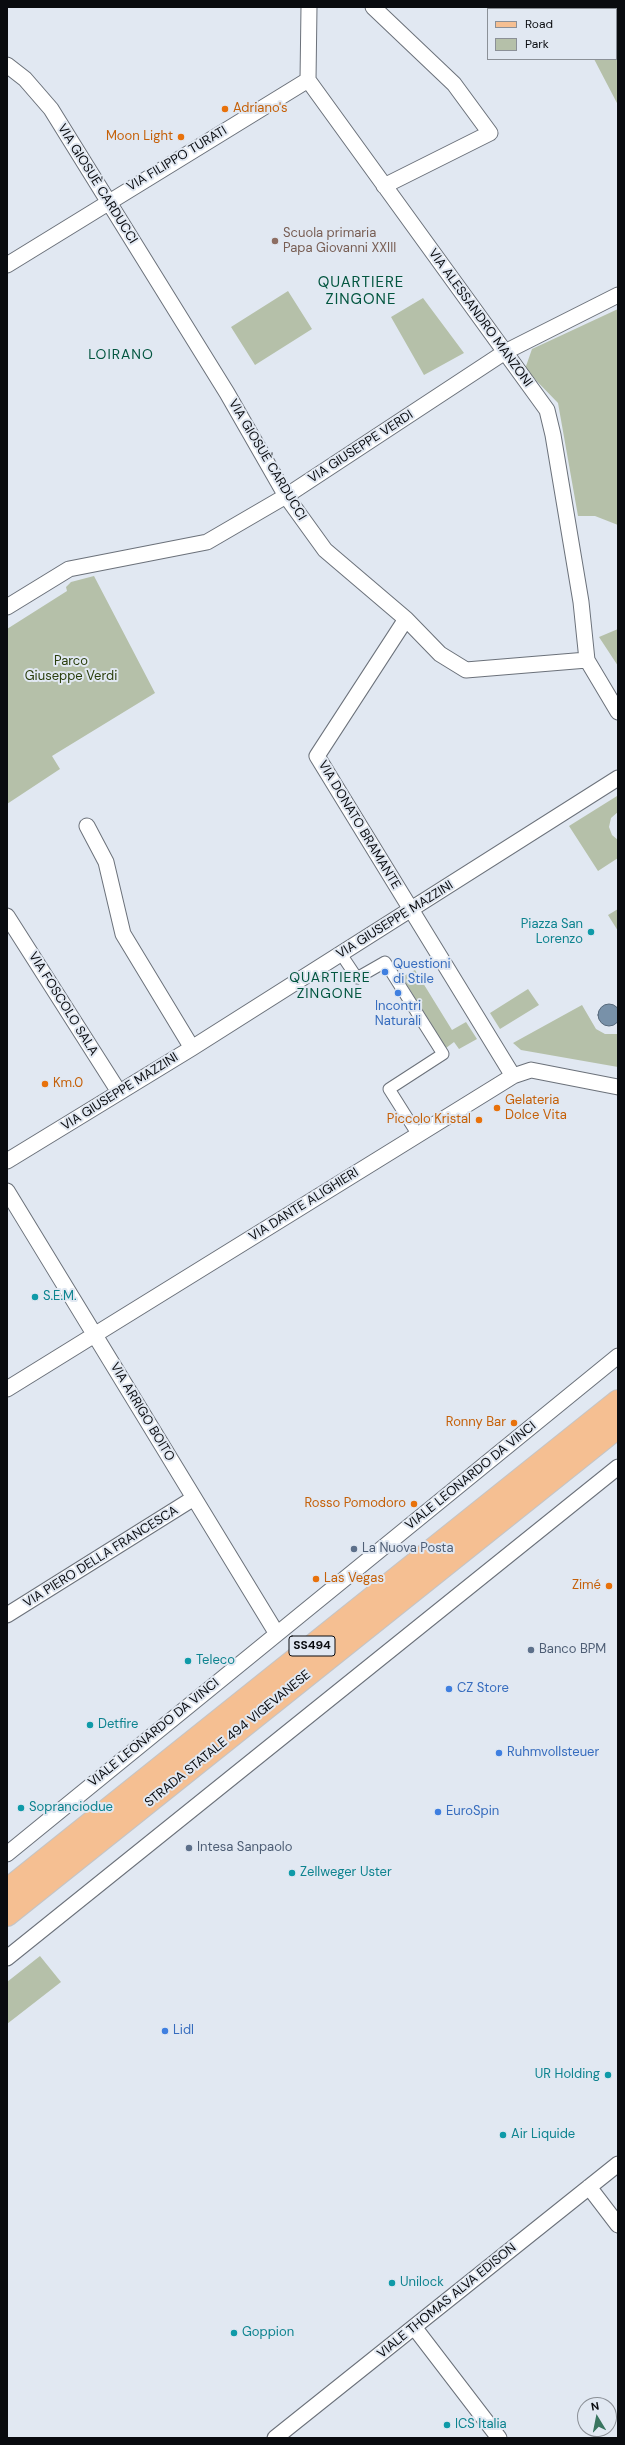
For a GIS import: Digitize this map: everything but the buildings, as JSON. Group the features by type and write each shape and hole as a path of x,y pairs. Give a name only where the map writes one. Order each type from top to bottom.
{"main road":[{"name":"STRADA STATALE 494 VIGEVANESE","path":"7,1890 618,1401"},
{"name":"STRADA STATALE 494 VIGEVANESE","path":"7,1915 618,1427"}],"street":[{"path":"308,80 309,7"},
{"path":"373,7 454,84 490,133 384,186"},
{"name":"VIA GIOSUÈ CARDUCCI","path":"7,65 25,79 51,110 227,393 286,496 325,550 406,619 440,654 466,670 587,660"},
{"name":"VIA ALESSANDRO MANZONI","path":"308,80 547,410 553,435 581,602 587,660"},
{"name":"VIA FILIPPO TURATI","path":"7,265 108,201 308,80"},
{"name":"VIA GIUSEPPE VERDI","path":"7,607 69,569 207,542 286,496 505,352 618,295"},
{"name":"VIA DONATO BRAMANTE","path":"406,619 317,756 410,910"},
{"path":"587,660 618,712"},
{"name":"VIA GIUSEPPE MAZZINI","path":"7,1161 192,1048 618,778"},
{"path":"87,826 106,862 123,934 192,1048"},
{"path":"410,910 514,1076 531,1070 618,1087"},
{"name":"VIA FOSCOLO SALA","path":"7,916 119,1092"},
{"path":"341,954 357,978 385,962 443,1054 389,1089 418,1135"},
{"name":"VIA DANTE ALIGHIERI","path":"7,1389 514,1076"},
{"name":"VIA ARRIGO BOITO","path":"7,1191 277,1634"},
{"name":"VIALE LEONARDO DA VINCI","path":"7,1854 618,1356"},
{"path":"7,1958 618,1467"},
{"name":"VIA PIERO DELLA FRANCESCA","path":"7,1615 194,1498"},
{"name":"VIALE THOMAS ALVA EDISON","path":"275,2438 618,2164"},
{"path":"589,2187 618,2225"},
{"path":"414,2327 499,2438"}],"green space":[{"path":"618,7 618,105 595,60 617,60 617,8 607,8"},
{"path":"288,291 312,329 255,365 231,327"},
{"path":"423,298 464,353 424,375 391,317"},
{"path":"618,309 618,525 595,516 578,516 558,403 525,369 532,349"},
{"name":"Parco Giuseppe Verdi","path":"94,576 155,693 52,756 60,769 7,804 7,629 67,591 66,587 71,582"},
{"path":"618,629 618,666 599,637"},
{"path":"617,796 618,812 611,818 609,827 612,835 618,840 618,858 598,871 569,826"},
{"path":"618,909 618,931 608,915"},
{"path":"415,970 452,1030 466,1022 477,1039 459,1049 454,1042 446,1048 402,977"},
{"path":"528,989 539,1005 500,1029 490,1013"},
{"path":"582,1005 596,1029 605,1034 618,1034 618,1067 521,1050 513,1043"},
{"path":"40,1956 61,1982 7,2024 7,1982"}],"water":[{"path":"609,1004 617,1007 620,1015 617,1023 609,1026 601,1023 598,1015 601,1007"}],"place":[{"name":"Adriano's","path":"225,109"},
{"name":"Moon Light","path":"181,137"},
{"name":"Scuola primaria Papa Giovanni XXIII","path":"275,241"},
{"name":"Piazza San Lorenzo","path":"591,932"},
{"name":"Questioni di Stile","path":"385,972"},
{"name":"Incontri Naturali","path":"398,993"},
{"name":"Km.0","path":"45,1084"},
{"name":"Gelateria Dolce Vita","path":"497,1108"},
{"name":"Piccolo Kristal","path":"479,1120"},
{"name":"S.E.M.","path":"35,1297"},
{"name":"Ronny Bar","path":"514,1423"},
{"name":"Rosso Pomodoro","path":"414,1504"},
{"name":"La Nuova Posta","path":"354,1549"},
{"name":"Las Vegas","path":"316,1579"},
{"name":"Zimé","path":"609,1586"},
{"name":"Banco BPM","path":"531,1650"},
{"name":"Teleco","path":"188,1661"},
{"name":"CZ Store","path":"449,1689"},
{"name":"Detfire","path":"90,1725"},
{"name":"Ruhmvollsteuer","path":"499,1753"},
{"name":"Sopranciodue","path":"21,1808"},
{"name":"EuroSpin","path":"438,1812"},
{"name":"Intesa Sanpaolo","path":"189,1848"},
{"name":"Zellweger Uster","path":"292,1873"},
{"name":"Lidl","path":"165,2031"},
{"name":"UR Holding","path":"608,2075"},
{"name":"Air Liquide","path":"503,2135"},
{"name":"Unilock","path":"392,2283"},
{"name":"Goppion","path":"234,2333"},
{"name":"ICS Italia","path":"447,2425"}],"district":[{"name":"QUARTIERE ZINGONE","path":"361,292"},
{"name":"LOIRANO","path":"121,355"},
{"name":"QUARTIERE ZINGONE","path":"330,986"}]}
